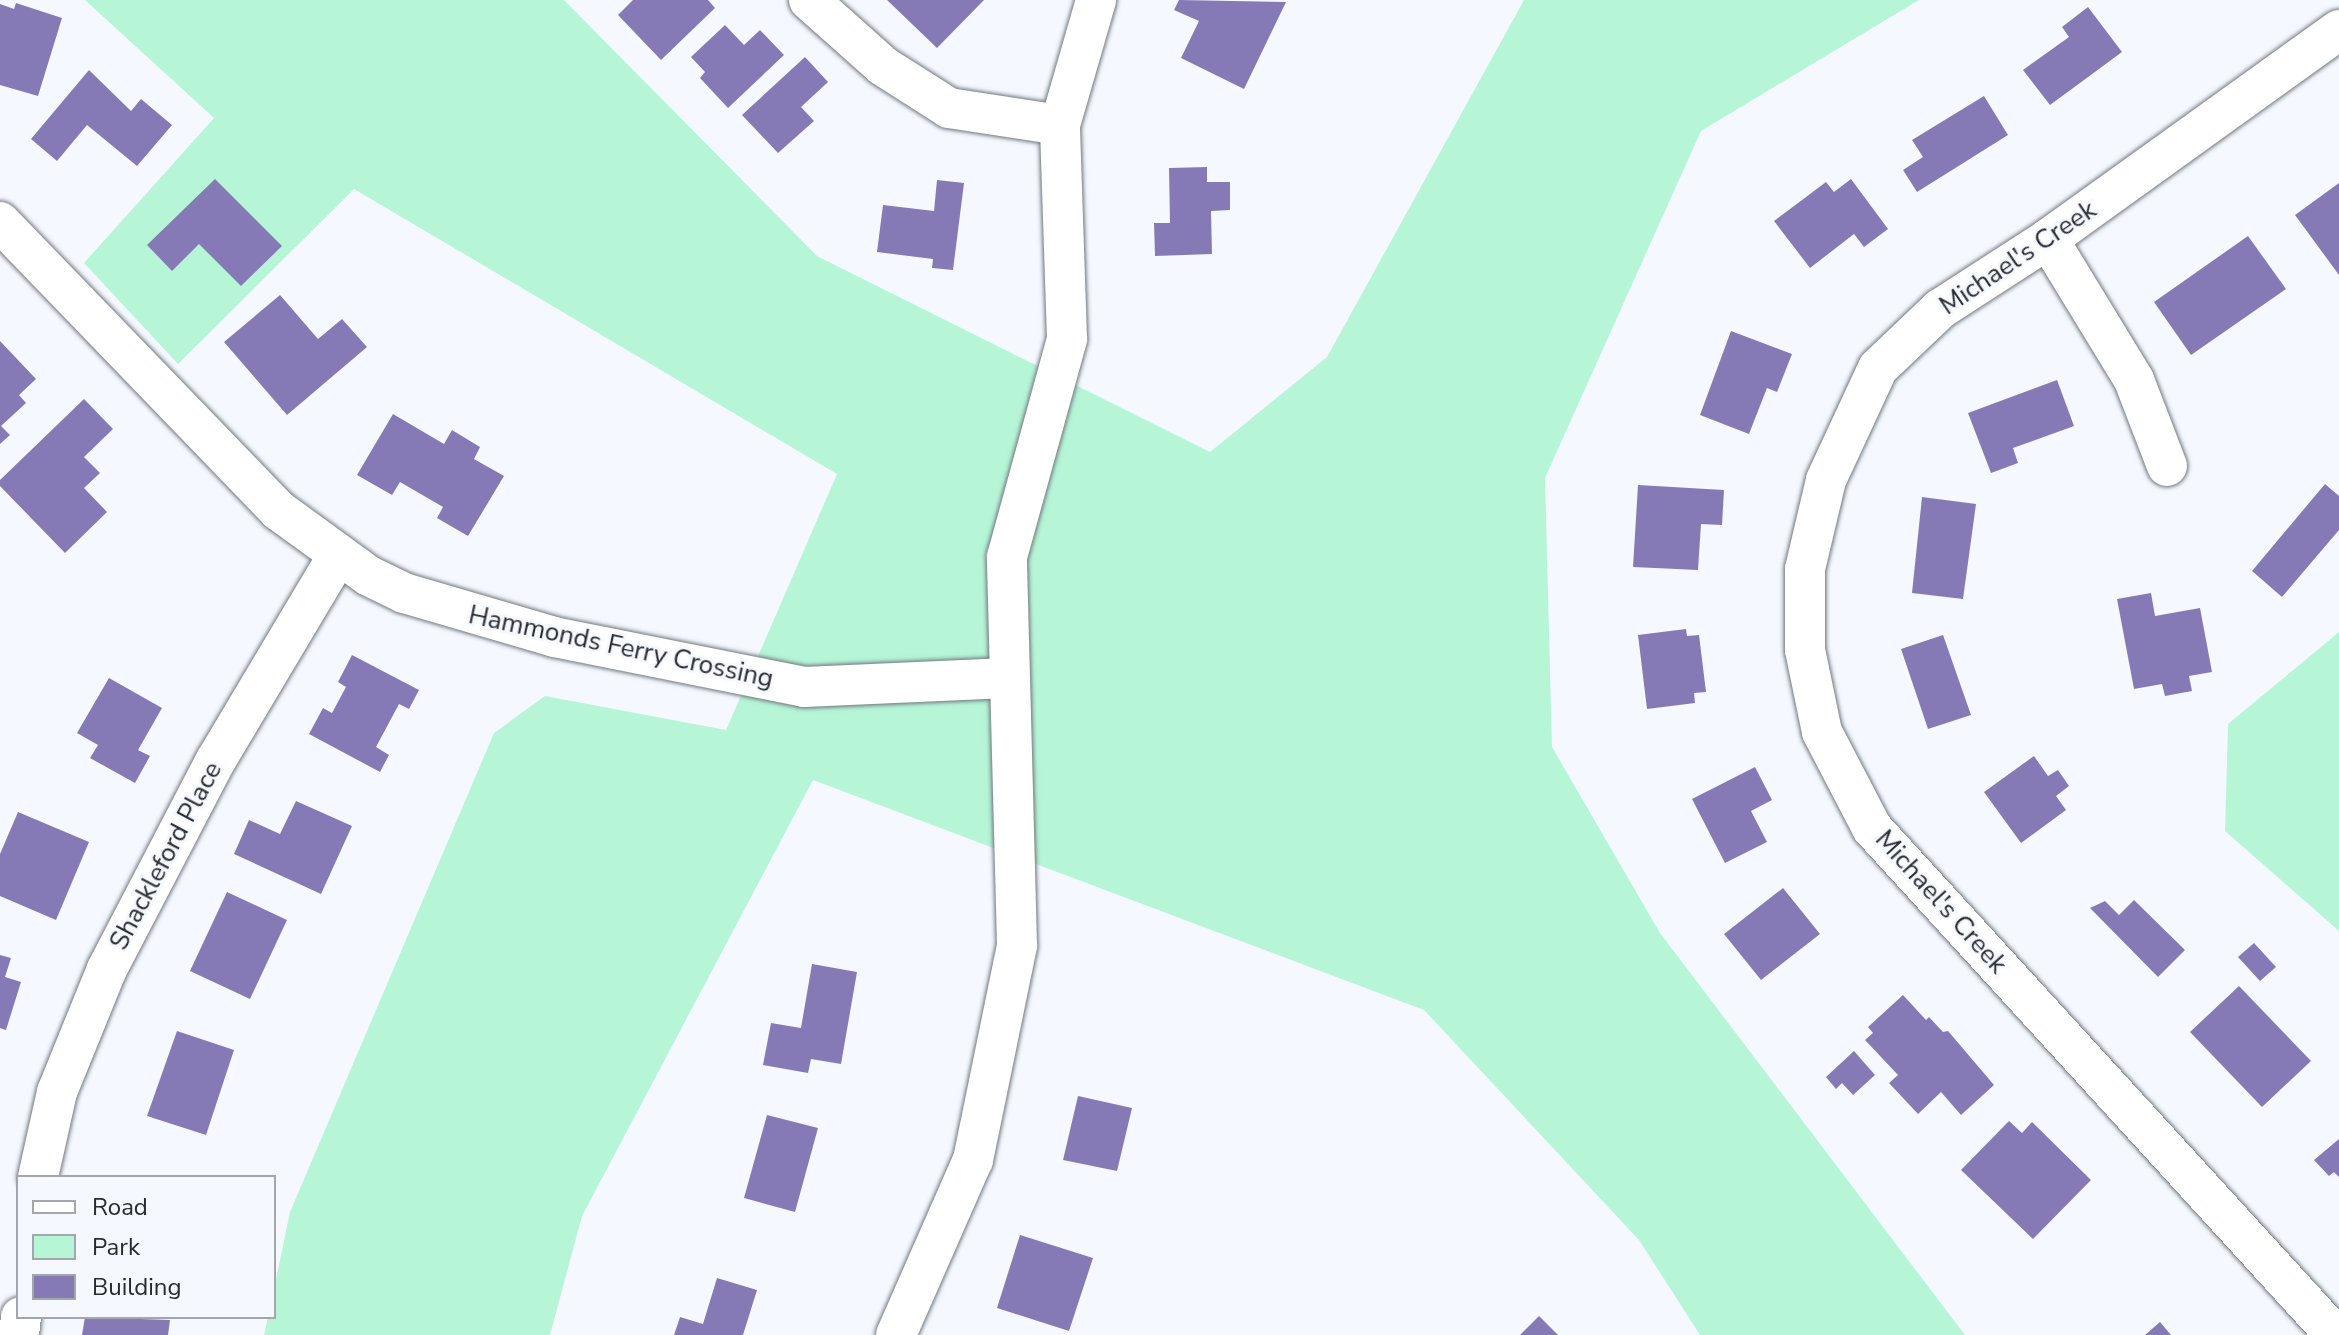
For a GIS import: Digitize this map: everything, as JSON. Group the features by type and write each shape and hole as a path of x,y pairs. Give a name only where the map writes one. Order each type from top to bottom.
{"street":[{"path":"809,0 883,66 949,108 1060,125"},
{"path":"896,1335 973,1160 1017,945 1007,557 1067,339 1060,125 1096,0"},
{"name":"Michael's Creek","path":"2335,1335 1872,828 1822,732 1805,650 1805,569 1826,480 1878,368 1940,309 2048,239 2339,30"},
{"name":"Hammonds Ferry Crossing","path":"0,222 278,510 338,555 404,593 451,610 721,672 804,687 1008,678"},
{"path":"2048,239 2134,380 2167,466"},
{"name":"Shackleford Place","path":"38,1175 57,1092 107,969 223,747 338,555"}],"green space":[{"path":"85,0 564,0 817,256 1210,452 1327,357 1524,0 1919,0 1701,131 1545,478 1552,747 1660,933 1965,1335 1700,1335 1639,1240 1424,1010 813,780 582,1216 550,1335 264,1335 268,1319 276,1319 276,1279 290,1212 494,733 545,696 726,730 837,474 354,189 178,364 84,263 214,118"},
{"path":"2339,632 2339,931 2225,831 2228,724"}],"building":[{"path":"633,0 708,0 715,8 661,60 618,15"},
{"path":"887,0 984,0 937,48"},
{"path":"1179,0 1286,2 1244,89 1181,58 1199,21 1174,10"},
{"path":"16,3 62,18 38,96 0,85 0,4 14,9"},
{"path":"2088,7 2122,52 2050,105 2023,70 2069,37 2062,27"},
{"path":"725,25 744,45 760,30 784,55 728,108 700,78 705,72 691,57"},
{"path":"805,57 828,82 801,107 814,121 778,153 742,115"},
{"path":"89,70 131,111 141,99 172,125 137,166 87,125 57,161 31,139"},
{"path":"1984,96 2008,135 1917,192 1903,170 1923,157 1912,140"},
{"path":"1207,167 1207,182 1230,182 1230,210 1211,211 1212,254 1155,256 1154,223 1170,223 1169,168"},
{"path":"215,179 282,246 241,286 199,244 172,271 147,245"},
{"path":"1851,179 1888,229 1864,247 1854,234 1810,268 1774,221 1826,182 1834,192"},
{"path":"937,180 964,183 953,270 932,268 933,259 877,252 883,205 934,211"},
{"path":"2339,183 2339,275 2295,215"},
{"path":"2248,236 2286,289 2191,355 2154,302"},
{"path":"280,295 318,339 342,319 367,347 287,415 224,342"},
{"path":"1731,331 1792,354 1777,392 1767,388 1749,434 1700,415"},
{"path":"0,341 36,379 19,395 26,403 1,426 10,435 0,444"},
{"path":"2057,380 2074,426 2013,448 2018,463 1991,473 1968,413"},
{"path":"84,399 113,429 84,457 100,473 84,488 107,512 65,553 0,486 0,480"},
{"path":"393,414 444,444 452,430 480,447 474,459 504,476 468,536 437,518 443,507 400,482 392,495 357,475"},
{"path":"2325,484 2339,496 2339,530 2282,597 2252,571"},
{"path":"1638,485 1724,490 1722,525 1701,524 1698,570 1633,567"},
{"path":"1922,497 1976,504 1963,599 1912,593"},
{"path":"2151,593 2155,616 2200,608 2212,672 2189,676 2192,691 2165,696 2162,684 2134,689 2117,599"},
{"path":"1686,629 1687,636 1699,635 1706,692 1694,693 1695,703 1647,709 1638,635"},
{"path":"1943,635 1971,715 1928,729 1901,649"},
{"path":"352,655 419,690 409,709 399,704 376,747 389,755 380,772 309,734 323,708 332,713 346,687 338,682"},
{"path":"109,678 162,708 138,750 150,756 135,783 90,758 98,745 77,733"},
{"path":"2034,756 2048,776 2058,770 2069,786 2056,796 2066,810 2021,843 1984,792"},
{"path":"1755,767 1772,800 1751,811 1767,842 1725,863 1692,799"},
{"path":"296,801 352,826 321,894 234,854 249,820 280,834"},
{"path":"18,812 89,842 56,920 0,896 0,854"},
{"path":"1783,888 1820,934 1761,980 1724,934"},
{"path":"227,892 287,920 250,999 190,971"},
{"path":"2134,900 2185,950 2158,977 2090,908 2105,901 2119,915"},
{"path":"2254,943 2276,967 2260,981 2238,957"},
{"path":"0,955 11,958 5,977 21,982 6,1030 0,1028"},
{"path":"812,964 857,972 841,1064 811,1059 808,1073 763,1065 771,1023 801,1028"},
{"path":"2239,986 2311,1061 2262,1107 2190,1032"},
{"path":"1903,995 1926,1020 1929,1017 1943,1032 1948,1031 1994,1085 1961,1115 1941,1092 1918,1114 1889,1083 1898,1075 1865,1040 1873,1033 1868,1027"},
{"path":"177,1031 234,1050 206,1135 147,1116"},
{"path":"1854,1051 1875,1075 1853,1095 1842,1083 1836,1089 1826,1077"},
{"path":"1078,1096 1132,1108 1117,1171 1063,1160"},
{"path":"767,1115 818,1128 795,1212 744,1198"},
{"path":"2009,1121 2022,1133 2032,1122 2091,1180 2033,1239 1961,1170"},
{"path":"2339,1139 2339,1177 2334,1172 2329,1176 2314,1160"},
{"path":"1020,1235 1093,1258 1069,1331 997,1308"},
{"path":"717,1278 757,1290 743,1335 674,1335 680,1317 703,1324"},
{"path":"1539,1316 1558,1335 1520,1335"},
{"path":"85,1319 170,1320 168,1335 82,1335"},
{"path":"2160,1322 2171,1335 2145,1335"}]}
